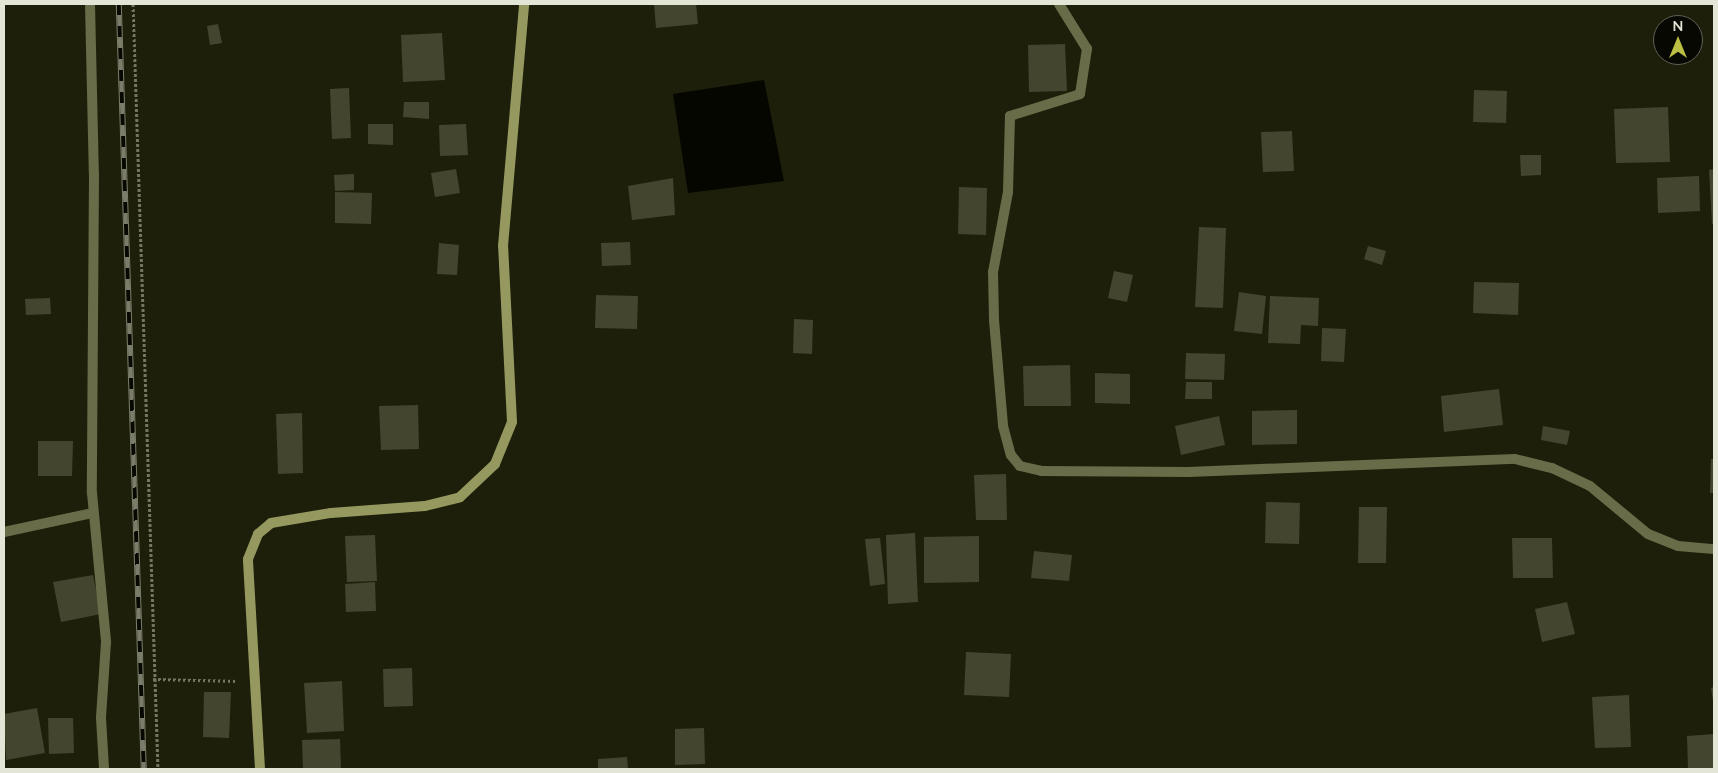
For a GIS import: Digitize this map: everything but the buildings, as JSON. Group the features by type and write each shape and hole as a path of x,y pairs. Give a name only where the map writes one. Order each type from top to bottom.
{"street":[{"path":"90,4 94,174 93,513 106,642 101,718 104,769"},
{"path":"260,769 248,559 258,534 271,523 331,512 425,506 460,497 495,464 512,422 503,246 524,4"},
{"path":"1059,4 1086,48 1080,94 1010,116 1008,192 993,272 994,320 1003,426 1011,455 1020,466 1041,470 1188,472 1515,459 1552,468 1590,486 1648,534 1678,546 1714,549"},
{"path":"4,532 93,513"}],"path":[{"path":"133,4 158,769"},
{"path":"154,679 254,681"}],"shaded area":[{"path":"764,80 784,181 688,193 673,94"}],"railway":[{"path":"119,4 144,769"}]}
